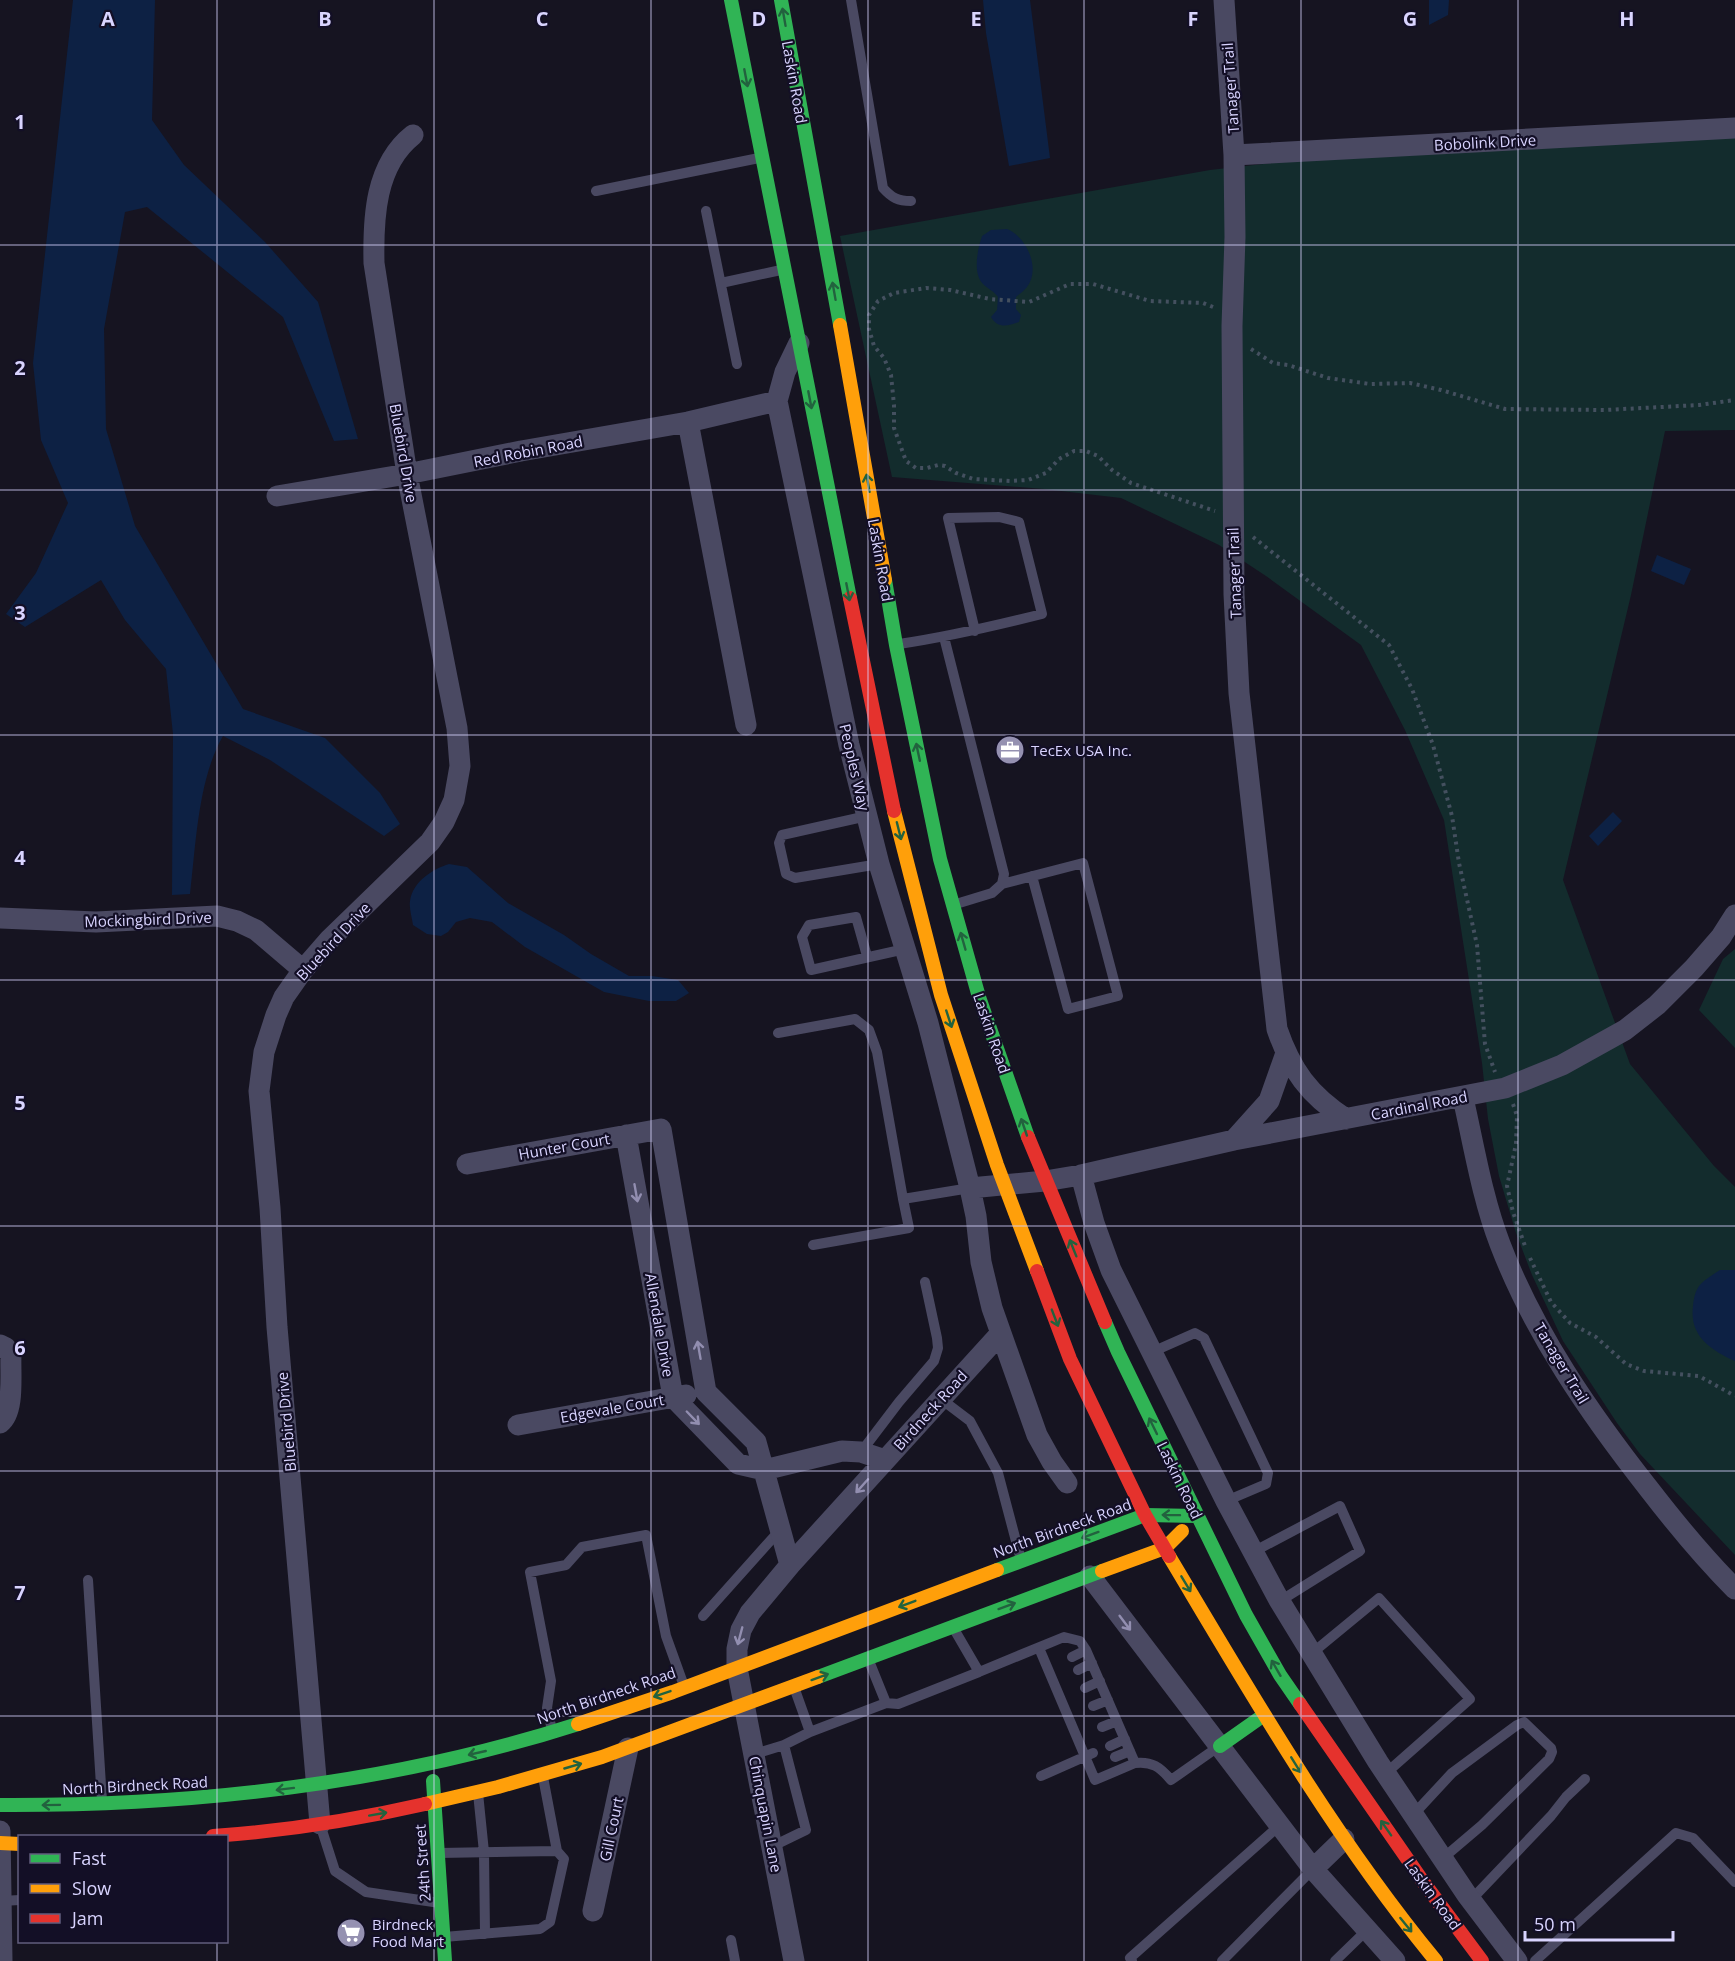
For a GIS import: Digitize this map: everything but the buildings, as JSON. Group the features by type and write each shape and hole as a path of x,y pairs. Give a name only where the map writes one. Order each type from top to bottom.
{"main road":[{"path":"731,0 860,653 853,695 886,781 941,995 1004,1185 1070,1359 1145,1515 1264,1715 1344,1839 1402,1920 1437,1961"},
{"name":"Laskin Road","path":"781,0 826,244 887,647 952,905 979,997 1027,1135 1118,1352 1246,1615 1280,1675 1424,1883 1482,1961"},
{"path":"860,653 887,647"},
{"name":"North Birdneck Road","path":"0,1805 143,1804 226,1797 317,1785 482,1752 552,1732 737,1668 1145,1515 1197,1516"},
{"path":"226,1835 267,1832 380,1814 478,1792 628,1748 1165,1548 1197,1516"},
{"path":"1220,1746 1264,1715"},
{"name":"24th Street","path":"431,1763 445,1961"},
{"path":"0,1844 18,1844"}],"street":[{"name":"Tanager Trail","path":"1224,0 1234,155 1233,520 1239,693 1278,1029 1295,1071 1310,1091 1346,1119"},
{"name":"Bobolink Drive","path":"1234,155 1735,128"},
{"name":"Bluebird Drive","path":"320,1824 259,1091 264,1052 284,997 303,970 330,939 430,842 454,800 459,775 457,728 407,474 374,263 373,230 377,199 383,179 404,142 413,135"},
{"name":"Peoples Way","path":"799,343 785,372 777,401 853,695 867,816 879,864 928,1023 970,1188"},
{"name":"Red Robin Road","path":"278,496 688,422 777,401"},
{"path":"688,422 746,725"},
{"name":"Cardinal Road","path":"1046,1181 1234,1140 1463,1098 1505,1088 1562,1065 1625,1030 1657,1005 1694,968 1721,937 1735,915"},
{"name":"Mockingbird Drive","path":"6,918 96,922 217,916 237,921 256,930 303,970"},
{"path":"1234,1140 1269,1101 1286,1053"},
{"name":"Tanager Trail","path":"1463,1098 1499,1240 1511,1272 1544,1335 1581,1396 1623,1456 1673,1521 1735,1589"},
{"name":"Hunter Court","path":"467,1164 661,1129 706,1392"},
{"name":"Allendale Drive","path":"626,1135 673,1397 738,1464 765,1470"},
{"name":"Laskin Road","path":"1081,1175 1094,1223 1111,1270 1226,1502 1280,1601 1385,1773 1471,1900 1517,1961"},
{"path":"1046,1181 970,1188 981,1262 1000,1334 1037,1435 1067,1483"},
{"name":"Birdneck Road","path":"737,1668 737,1649 741,1630 750,1613 790,1565 1000,1334"},
{"path":"0,1345 6,1348 10,1355 10,1410 6,1419 0,1423"},
{"path":"706,1392 756,1442 790,1565"},
{"name":"Edgevale Court","path":"518,1425 706,1392"},
{"path":"765,1470 842,1451 861,1452 885,1460"},
{"path":"1197,1516 1226,1502"},
{"path":"1090,1576 1313,1869 1395,1961"},
{"name":"Chinquapin Lane","path":"737,1668 794,1961"},
{"name":"Gill Court","path":"593,1911 628,1748"},
{"path":"0,1831 0,1844 10,1900 2,1961"},
{"path":"1313,1869 1344,1839"}],"lane":[{"path":"851,0 884,188 890,196 900,201 911,201"},
{"path":"596,192 762,158"},
{"path":"706,211 737,364"},
{"path":"722,283 784,269"},
{"path":"887,647 975,631 1042,614 1019,522 999,517 948,518 975,631"},
{"path":"944,637 1004,874 1002,884"},
{"path":"867,816 782,836 779,843 786,874 795,878 879,864"},
{"path":"952,905 992,893 1002,884 1032,876 1083,863 1118,996 1068,1009 1032,876"},
{"path":"867,956 856,917 809,925 802,937 811,970 905,949"},
{"path":"778,1033 855,1019 869,1030 877,1052 909,1228 813,1245"},
{"path":"903,1199 970,1188"},
{"path":"861,1452 934,1361 938,1348 937,1338 926,1282"},
{"path":"1152,1353 1195,1333 1204,1338 1268,1473 1266,1484 1226,1502"},
{"path":"941,1399 970,1421 998,1473 1021,1561"},
{"path":"1253,1552 1340,1506 1360,1551 1280,1601"},
{"path":"703,1616 781,1530"},
{"path":"552,1732 547,1708 551,1681 530,1572 566,1565 582,1547 646,1535 666,1636 684,1686"},
{"path":"88,1580 102,1804"},
{"path":"1311,1654 1379,1598 1470,1699 1385,1773"},
{"path":"952,1627 979,1672"},
{"path":"755,1754 784,1745 810,1732 886,1703 898,1704 1064,1637 1080,1641 1086,1650 1135,1763"},
{"path":"1039,1648 1051,1666 1095,1767 1095,1780 1135,1763 1147,1761 1156,1764 1171,1780 1220,1746"},
{"path":"1072,1657 1086,1650"},
{"path":"869,1659 886,1703"},
{"path":"1078,1670 1092,1663"},
{"path":"1085,1688 1100,1681"},
{"path":"794,1687 810,1732"},
{"path":"1093,1706 1108,1700"},
{"path":"1102,1727 1117,1721"},
{"path":"1413,1815 1452,1773 1516,1725 1524,1722 1529,1724 1551,1748 1549,1759 1482,1826 1442,1858"},
{"path":"1110,1746 1125,1739"},
{"path":"773,1846 806,1830 784,1745"},
{"path":"1115,1757 1130,1751"},
{"path":"1041,1776 1089,1755"},
{"path":"444,1937 540,1929 550,1922 564,1859 556,1851 543,1774"},
{"path":"1471,1900 1585,1779"},
{"path":"478,1792 484,1852 485,1934"},
{"path":"320,1824 335,1871 366,1892 441,1904"},
{"path":"1132,1961 1130,1958 1280,1825"},
{"path":"1535,1961 1676,1833 1693,1838 1735,1882"},
{"path":"438,1853 556,1851"},
{"path":"1222,1961 1313,1869"},
{"path":"1335,1961 1367,1930"},
{"path":"731,1940 735,1961"}],"path":[{"path":"1735,400 1699,405 1605,410 1505,409 1410,383 1390,385 1344,381 1273,363 1244,344 1218,310 1203,303 1150,301 1093,284 1070,284 1029,302 990,299 950,290 926,288 894,292 878,301 869,315 869,329 874,346 885,358 891,375 894,428 906,461 916,468 938,465 973,479 1028,480 1046,473 1059,459 1074,451 1086,451 1098,456 1112,470 1131,483 1203,506 1233,520 1389,645 1412,689 1433,745 1452,816 1477,945 1485,1044 1492,1068 1505,1088 1517,1116 1516,1144 1507,1186 1527,1252 1551,1302 1570,1323 1596,1337 1626,1364 1644,1371 1699,1376 1735,1396"}],"green space":[{"path":"1735,137 1735,430 1665,431 1631,595 1563,880 1630,1064 1714,1166 1735,1187 1735,1555 1640,1454 1617,1423 1563,1341 1532,1275 1516,1233 1499,1176 1488,1119 1482,1063 1444,820 1405,730 1361,645 1219,545 1121,498 1044,489 892,477 840,236 1210,170 1290,161"},
{"path":"1735,949 1735,1048 1699,1010 1723,959"}],"water":[{"path":"73,0 155,0 152,120 184,165 265,242 318,302 358,439 334,441 283,317 147,207 125,212 104,329 106,429 135,526 243,709 325,738 380,793 400,824 384,836 270,760 223,736 208,772 203,792 190,894 172,895 173,734 166,669 125,620 101,580 25,627 6,614 36,573 68,503 41,440 33,363"},
{"path":"983,0 1030,0 1050,158 1009,166 986,33"},
{"path":"1429,0 1449,0 1448,15 1429,25"},
{"path":"1007,229 1021,239 1026,246 1033,271 1027,287 1016,297 1016,309 1021,315 1019,322 1000,325 991,317 997,310 998,297 980,279 977,260 982,236 991,230"},
{"path":"1657,555 1691,569 1684,585 1651,571"},
{"path":"1613,812 1622,821 1598,846 1589,836"},
{"path":"449,864 467,867 508,903 629,976 652,976 678,980 689,993 676,1001 649,1001 604,992 525,947 492,922 470,918 456,922 448,932 441,936 427,934 413,925 410,907 412,894 415,887 425,877"},
{"path":"1720,1270 1735,1270 1735,1361 1710,1347 1694,1326 1693,1306 1697,1289 1701,1283"}],"traffic: fast":[{"path":"731,0 850,598"},
{"path":"781,0 840,325"},
{"path":"885,580 940,859 979,997 1028,1137"},
{"path":"1105,1322 1246,1615 1280,1675 1300,1704"},
{"path":"997,1570 1145,1515 1197,1516"},
{"path":"818,1677 1102,1571"},
{"path":"1220,1746 1264,1715"},
{"path":"0,1805 146,1801 219,1796 292,1787 436,1762 507,1745 578,1724"},
{"path":"433,1781 445,1961"}],"traffic: slow":[{"path":"840,325 885,580"},
{"path":"894,811 941,995 997,1165 1037,1271"},
{"path":"1102,1571 1165,1548 1182,1531"},
{"path":"1169,1556 1328,1815 1362,1865 1436,1961"},
{"path":"578,1724 673,1692 997,1570"},
{"path":"425,1804 498,1787 602,1757 818,1677"},
{"path":"0,1843 18,1844"}],"traffic: jam":[{"path":"850,598 894,811"},
{"path":"1028,1137 1105,1322"},
{"path":"1037,1271 1070,1359 1145,1515 1169,1556"},
{"path":"1300,1704 1424,1883 1482,1961"},
{"path":"224,1835 320,1824 425,1804"}],"place":[{"name":"TecEx USA Inc.","path":"1010,750"},
{"name":"Birdneck Food Mart","path":"351,1933"}]}
